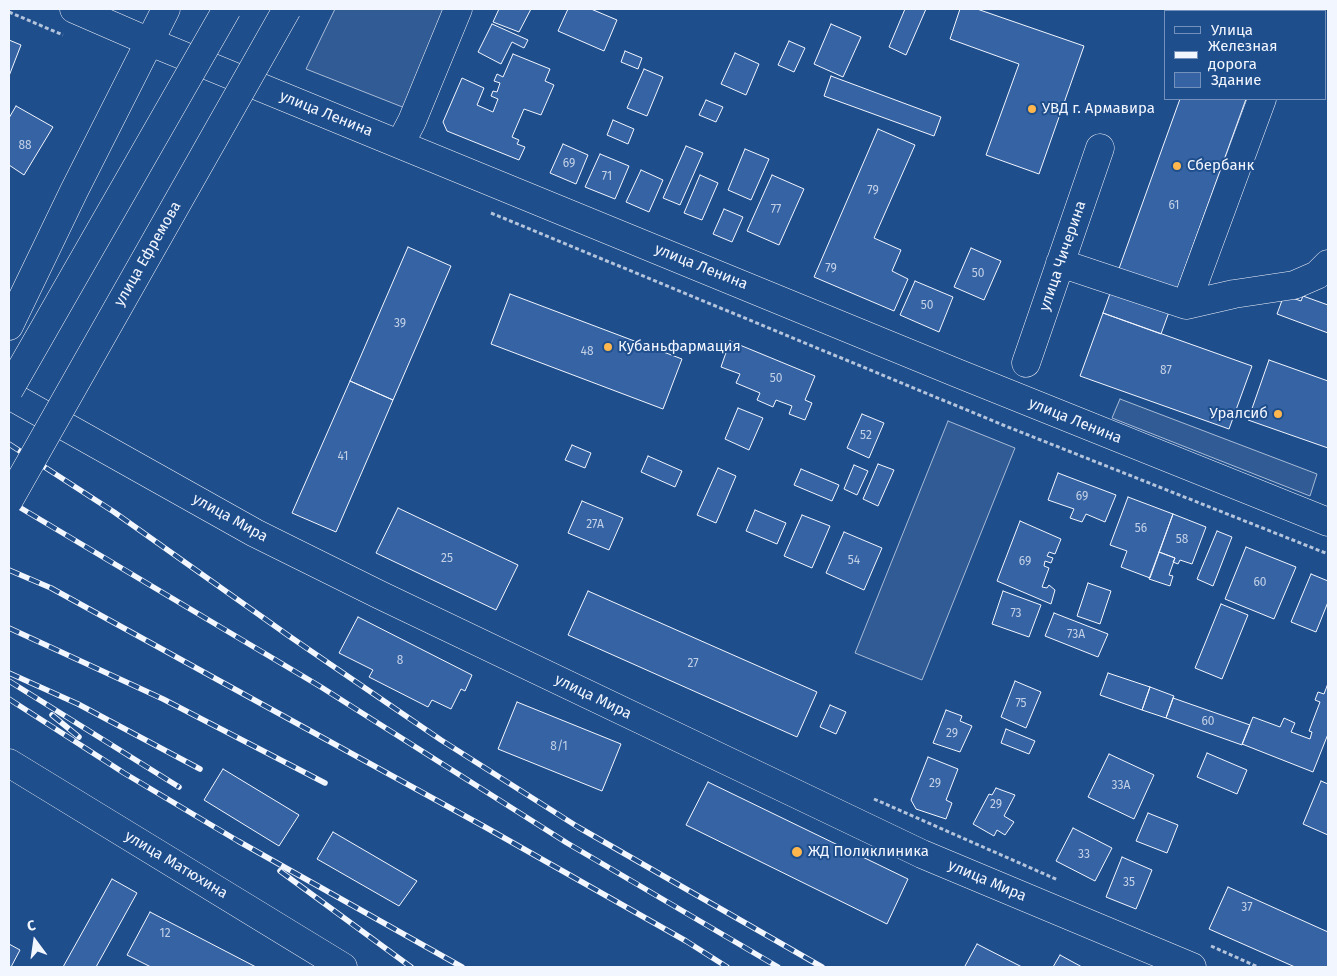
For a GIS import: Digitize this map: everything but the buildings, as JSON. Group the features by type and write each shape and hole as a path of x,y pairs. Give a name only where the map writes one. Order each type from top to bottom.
{"street":[{"name":"улица Ленина","path":"74,9 150,42 966,376 1328,522"},
{"path":"9,326 166,9"},
{"path":"9,390 227,9"},
{"name":"улица Ефремова","path":"9,500 287,9"},
{"path":"400,144 458,9"},
{"path":"1186,305 1262,100"},
{"name":"улица Чичерина","path":"1026,363 1100,148"},
{"path":"1060,263 1186,305 1234,294 1294,285 1317,275 1328,264"},
{"name":"улица Мира","path":"9,395 255,533 380,595 922,854 1192,967"},
{"name":"улица Матюхина","path":"9,763 344,967"}],"shaded area":[{"path":"335,9 446,9 405,108 306,69"},
{"path":"1120,399 1317,474 1310,496 1112,418"},
{"path":"948,421 1015,448 922,680 855,653"}],"railway":[{"path":"9,444 114,512 289,636 441,740 578,827 822,967"},
{"path":"9,501 321,687 567,843 778,967"},
{"path":"9,570 51,588 485,827 686,941 727,967"},
{"path":"9,628 163,699 325,783"},
{"path":"9,673 78,704 200,769"},
{"path":"9,681 179,787"},
{"path":"9,699 124,773 238,841 462,967"},
{"path":"52,715 79,737"},
{"path":"280,871 411,967"}],"place":[{"name":"УВД г. Армавира","path":"1032,109"},
{"name":"Сбербанк","path":"1177,166"},
{"name":"Кубаньфармация","path":"608,347"},
{"name":"Уралсиб","path":"1278,414"},
{"name":"ЖД Поликлиника","path":"797,852"}]}
